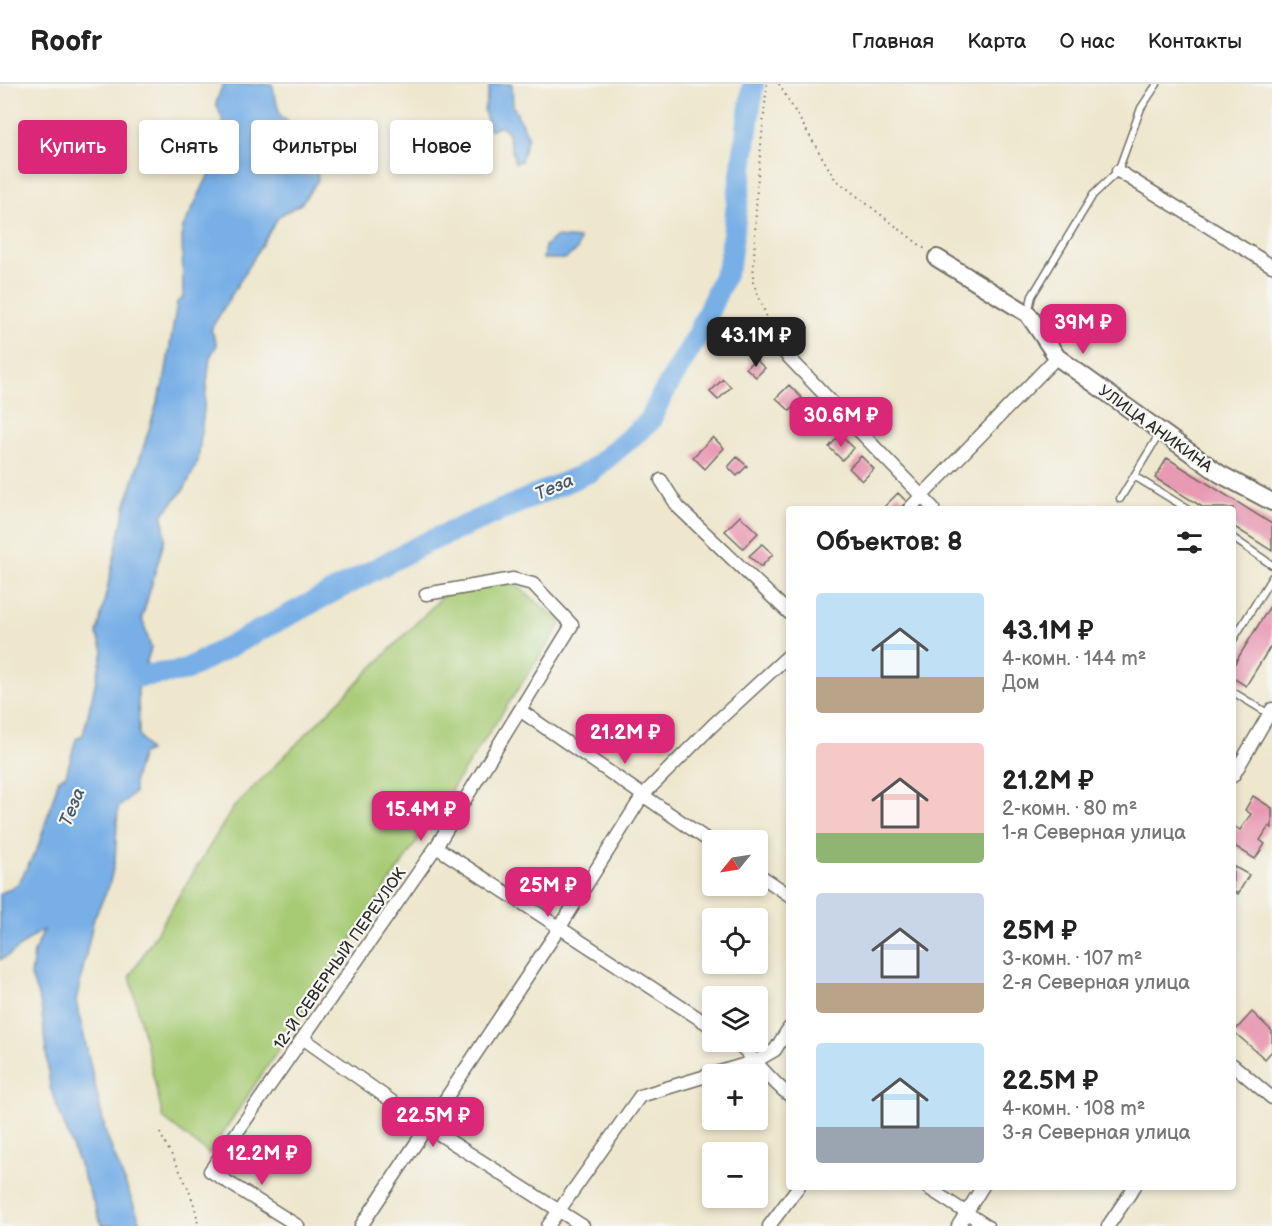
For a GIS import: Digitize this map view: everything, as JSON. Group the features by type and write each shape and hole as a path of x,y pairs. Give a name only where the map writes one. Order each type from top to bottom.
{"street":[{"path":"1118,171 1272,266"},
{"name":"УЛИЦА АНИКИНА","path":"937,258 1028,314 1057,357 1220,474 1272,502"},
{"path":"779,347 931,506"},
{"path":"912,506 1057,357"},
{"path":"660,480 678,507 786,610"},
{"name":"12-Й СЕВЕРНЫЙ ПЕРЕУЛОК","path":"298,1226 210,1171 436,847 572,625 533,584 513,579 426,594"},
{"path":"361,1226 560,927 643,795 713,725 786,658"},
{"path":"521,711 702,836"},
{"path":"1236,771 1270,712"},
{"path":"436,847 702,1020"},
{"path":"768,881 786,893"},
{"path":"548,1226 640,1096 756,1061 775,1050 786,1033"},
{"path":"304,1039 428,1127 583,1226"},
{"path":"747,1052 771,1081 786,1093"},
{"path":"1236,1068 1272,1098"},
{"path":"770,1226 796,1190"},
{"path":"931,1190 987,1226"},
{"path":"958,1226 981,1190"},
{"path":"1108,1226 1132,1190"}],"lane":[{"path":"1028,314 1032,296 1093,195 1118,171 1141,108 1157,84"},
{"path":"1120,499 1161,432"},
{"path":"1134,476 1183,506"},
{"path":"1236,540 1272,565"},
{"path":"1236,635 1272,577"},
{"path":"1236,694 1270,712"}],"path":[{"path":"767,84 757,188 753,282 779,347"},
{"path":"779,84 835,179 937,258"},
{"path":"160,1133 198,1217 198,1226"}],"green space":[{"path":"510,580 562,623 209,1154 163,1118 130,976 233,808 449,590"}],"water":[{"path":"223,84 272,84 280,115 286,120 251,120 251,174 317,174 318,180 301,204 279,216 211,329 217,345 210,357 198,461 185,488 163,514 165,538 142,618 151,648 138,690 139,735 149,751 142,754 134,779 134,793 118,808 115,860 109,886 94,918 76,1001 106,1134 142,1226 102,1226 50,1087 41,1005 31,976 34,952 44,930 0,960 0,894 18,884 38,847 59,779 66,775 76,739 83,735 103,651 97,634 126,504 165,377 177,302 183,298 182,230 209,174 239,174 239,120 223,120 216,103"},
{"path":"490,84 512,84 513,106 528,136 521,161 515,163 507,131 502,126 493,129 493,120 487,120 484,111"},
{"path":"555,237 580,239 577,250 565,259 543,259 545,246"}],"building":[{"path":"755,359 765,368 756,377 746,368"},
{"path":"723,379 731,387 718,400 710,392"},
{"path":"789,385 802,398 790,411 776,398"},
{"path":"814,408 825,419 810,435 799,424"},
{"path":"840,435 854,448 842,460 829,447"},
{"path":"713,437 724,448 705,469 693,457"},
{"path":"861,456 874,469 862,481 849,468"},
{"path":"737,457 747,466 737,476 728,467"},
{"path":"1167,458 1272,524 1272,551 1236,528 1236,506 1201,506 1155,478"},
{"path":"898,493 907,502 902,506 885,506"},
{"path":"740,516 758,533 743,548 725,531"},
{"path":"762,544 773,554 761,567 749,556"},
{"path":"1272,603 1272,644 1246,686 1236,680 1236,661"},
{"path":"1253,796 1272,808 1272,828 1269,826 1260,840 1265,844 1255,859 1236,847 1236,827 1240,830 1251,814 1245,810"},
{"path":"1236,868 1249,875 1238,894 1236,893"},
{"path":"1252,1012 1272,1031 1272,1051 1265,1059 1236,1034 1236,1030"}],"waterway":[{"name":"Теза","path":"123,678 183,671 423,544 591,471 650,421 660,399 698,335 729,265 753,84"}]}
